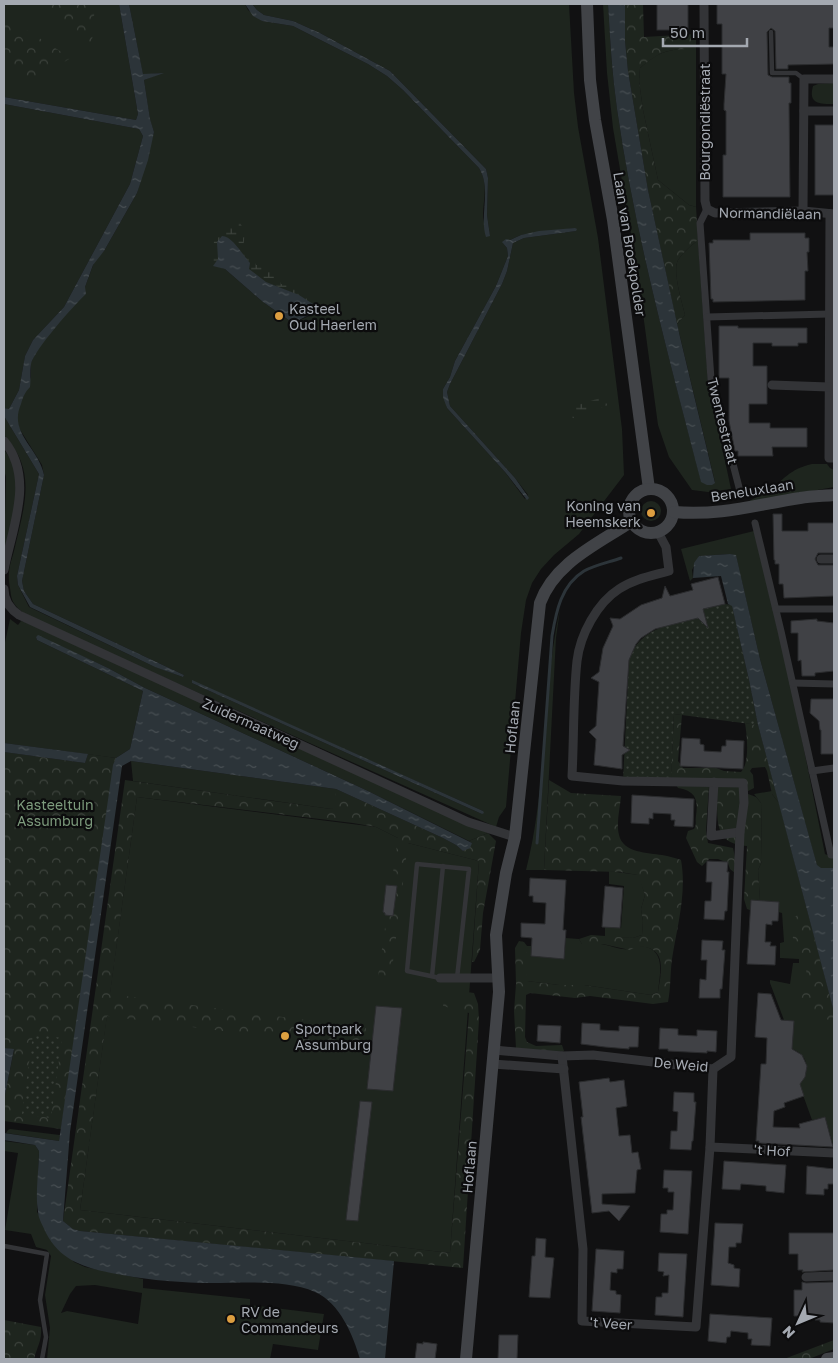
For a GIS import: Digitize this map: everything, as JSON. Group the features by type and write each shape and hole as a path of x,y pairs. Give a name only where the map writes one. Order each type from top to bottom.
{"main road":[{"name":"Laan van Broekpolder","path":"587,4 590,80 595,120 613,220 649,489"},
{"path":"649,489 660,490 667,495 672,502 674,512 669,524 658,532 648,533 640,530 632,521 629,509 636,495 649,489"},
{"name":"Beneluxlaan","path":"674,512 698,514 725,512 802,497 834,495"},
{"name":"Hoflaan","path":"466,1359 499,992 496,935 506,873 515,836 540,603 545,589 554,576 565,566 632,521"},
{"path":"827,1359 834,1358"}],"street":[{"name":"Bourgondiëstraat","path":"704,4 705,201 707,209"},
{"path":"803,211 804,79 834,79"},
{"path":"804,111 834,111"},
{"name":"Normandiëlaan","path":"707,209 715,213 803,211 832,214"},
{"name":"Twentestraat","path":"707,209 700,223 711,379 741,495"},
{"path":"831,458 829,314 832,214"},
{"path":"707,317 829,314"},
{"path":"772,385 829,387"},
{"path":"4,441 12,450 19,472 19,500 4,570"},
{"path":"755,523 831,855 834,855"},
{"name":"De Weid","path":"494,1050 562,1056 593,1055 714,1069 731,1057 740,832 744,803 743,783 622,781 572,776 577,659 584,638 593,617 617,590 636,579 669,571 666,547 658,532"},
{"path":"821,558 834,558"},
{"name":"Zuidermaatweg","path":"4,589 6,601 14,612 19,615 468,822 515,836"},
{"path":"776,609 834,609"},
{"path":"793,684 834,684"},
{"path":"812,771 834,768"},
{"path":"714,782 711,836 740,832"},
{"path":"436,977 497,978"},
{"name":"'t Veer","path":"562,1056 582,1249 582,1321 696,1327 710,1147"},
{"path":"493,1064 564,1069"},
{"path":"710,1147 714,1069"},
{"name":"'t Hof","path":"710,1147 834,1153"},
{"path":"806,1277 834,1276"}],"lane":[{"path":"771,32 772,73 796,73 804,79"},
{"path":"443,866 436,977 407,971 417,864 443,866 469,869 458,978"},
{"path":"4,1246 47,1254 40,1300 46,1337 42,1359"}],"green space":[{"path":"4,4 119,4 138,114 136,120 4,97"},
{"path":"46,4 95,4 91,54"},
{"path":"129,4 245,4 248,10 262,21 293,26 368,64 387,76 479,168 485,186 483,219 490,236 487,215 488,178 486,169 390,71 320,33 293,21 264,15 252,4 569,4 574,93 578,127 598,238 622,429 624,475 579,534 554,555 541,569 532,583 526,600 521,633 506,807 499,817 496,827 42,623 21,611 13,602 9,573 26,490 21,462 15,449 4,435 4,416 39,474 17,576 18,585 29,607 153,666 183,677 184,675 33,604 24,591 22,581 44,475 42,465 19,428 16,414 31,377 31,363 36,351 85,287 95,260 104,251 137,193 154,132 150,120 144,80 161,73 143,75","holes":["575,228 576,231 524,238 513,243 502,284 447,392 450,406 515,478 528,495 525,499 505,472 447,408 443,389 450,377 455,361 496,286 508,256 507,248 503,243 521,235","214,265 290,291 309,316 293,323 263,302 225,269","192,681 483,811 482,814 192,683"]},
{"path":"603,4 608,4 612,70 617,109 624,156 643,250 701,481 715,482 677,324 685,315 678,287 676,265 682,254 698,240 708,381 731,489 708,492 692,490 669,457 658,425 637,269 613,128 607,73"},
{"path":"625,4 643,4 644,37 696,34 696,49 672,50 654,57 640,68 639,81 643,110 658,180 689,205 696,207 698,240 682,254 676,265 678,287 685,315 677,324 648,190 628,71 625,41"},
{"path":"4,16 71,58 29,82 4,62"},
{"path":"680,49 696,49 696,207 689,205 658,180 643,110 639,81 640,68 649,60 663,53"},
{"path":"834,83 834,104 824,104 813,100 813,86"},
{"path":"4,104 139,129 143,136 130,184 64,307 33,340 25,356 19,390 9,409 4,408"},
{"path":"238,218 245,233 243,248 253,253 256,265 272,263 281,284 306,288 321,307 315,318 309,316 313,313 305,298 266,282 231,257 213,266 214,235"},
{"path":"610,395 610,404 573,420 571,407"},
{"path":"4,450 11,461 17,486 14,513 4,552 6,477"},
{"path":"812,464 827,464 834,470 834,487 745,503 767,492 792,472"},
{"path":"651,501 658,504 661,511 658,518 651,521 644,518 641,511 644,504"},
{"path":"754,531 791,685 825,854 834,858 834,868 820,868 817,866 760,659 736,556 730,554 699,556 692,570 693,578 690,581 681,549"},
{"path":"725,604 732,605 758,725 674,714 671,782 623,781 629,660 634,649 641,640 660,628 705,615 703,609"},
{"path":"560,609 556,638 544,870 526,870 538,805 550,674"},
{"path":"10,619 18,625 21,621 25,622 488,833 469,841 368,791 145,688 108,668 38,636 36,637 37,640 143,691 130,749 116,758 4,743 4,647"},
{"path":"674,714 682,715 678,761 683,768 706,768 711,766 724,771 741,772 747,756 745,723 758,725 779,803 772,794 765,767 752,768 750,771 753,775 754,788 748,791 748,794 756,797 761,803 762,861 758,870 760,901 751,901 750,910 747,909 744,899 747,846 736,844 722,835 718,820 717,791 709,786 706,831 708,843 733,848 737,867 735,873 730,869 728,863 718,859 709,859 702,866 697,862 686,838 688,831 694,829 697,806 693,794 678,788 671,777"},
{"name":"Kasteeltuin Assumburg","path":"4,752 85,763 88,754 116,758 61,1129 4,1121 4,1100 14,1050 4,1048"},
{"path":"131,761 336,789 336,808 331,809 133,781"},
{"path":"125,780 331,809 335,807 336,789 443,838 463,851 472,843 469,841 488,833 496,841 483,913 480,950 474,962 472,962 479,861 408,843 391,977 387,983 377,983 398,838 376,827 353,823 137,797 110,994 366,1028 364,1049 107,1016 80,1210 450,1253 469,1013 443,1006 444,1001 461,1001 466,999 467,992 474,993 478,1004 479,1020 463,1268 80,1231 73,1229 63,1221"},
{"path":"549,780 571,793 621,796 618,826 621,841 631,849 643,853 681,860 683,872 681,910 672,959 668,1002 653,1004 590,996 575,998 530,993 526,995 525,1037 527,1042 536,1046 562,1045 564,1051 555,1053 516,1048 514,1011 516,984 515,948 519,941 524,942 527,946 527,981 559,985 584,985 651,995 658,992 661,967 658,955 649,948 639,947 630,950 603,944 582,944 579,939 591,935 633,938 642,935 643,921 641,909 645,895 638,875 620,872 544,870"},
{"path":"772,791 772,794 779,803 834,1012 834,1148 825,1117 812,1120 799,1084 807,1069 805,1060 802,1055 792,1049 794,1021 784,1020 770,983 770,980 790,984 793,963 799,963 799,959 780,958 780,943 784,942 782,913 760,901 758,870 762,861 761,803 754,794"},
{"name":"Sportpark Assumburg","path":"137,797 376,827 408,843 479,861 450,1253 80,1210"},
{"path":"609,871 639,875 645,895 641,909 643,921 642,935 633,938 605,937 605,927 621,928 624,886 609,884"},
{"path":"800,914 809,918 834,1012 833,1021 814,1016 813,1005 801,1002 797,996 806,974 805,966 794,953 792,925 794,917"},
{"path":"566,938 579,939 582,944 601,944 625,949 639,946 654,951 660,963 658,992 651,995 584,985 559,985 527,981 527,946 532,946 531,956 564,959"},
{"path":"33,1034 62,1038 51,1118 22,1114"},
{"path":"10,1129 60,1135 59,1141 6,1133"},
{"path":"4,1141 35,1145 39,1151 37,1212 74,1262 85,1267 143,1279 143,1288 250,1299 250,1305 324,1314 318,1350 273,1344 270,1359 47,1359 50,1328 45,1295 51,1256 47,1250 36,1247 31,1234 5,1230 18,1153 4,1151","holes":["95,1285 142,1293 138,1324 67,1311 61,1313 76,1286"]},
{"path":"4,1320 41,1327 40,1340 34,1359 4,1359"},
{"path":"834,1340 834,1349 809,1359 784,1359"}],"water":[{"path":"119,4 129,4 143,74 164,73 144,80 154,132 148,160 137,193 104,251 93,265 85,287 86,294 47,338 31,364 30,387 22,401 18,414 18,424 41,465 44,475 22,581 24,591 33,604 184,675 183,677 155,667 30,607 18,585 17,576 39,474 4,416 4,408 9,409 19,390 25,356 33,340 64,307 130,184 143,136 139,129 4,104 4,97 136,120 138,114"},
{"path":"245,4 252,4 264,15 293,21 320,33 390,71 486,169 488,178 487,215 490,236 486,237 484,229 485,185 479,168 403,90 387,76 368,64 293,26 262,21 253,16"},
{"path":"608,4 625,4 625,41 628,71 648,190 680,337 715,483 712,485 701,482 643,250 624,156 617,109 612,70"},
{"path":"577,229 576,231 524,238 513,243 502,284 447,392 450,406 515,478 529,498 527,500 505,472 447,408 443,397 443,389 450,377 455,361 496,286 508,256 507,248 502,242 506,239 510,240 521,235 539,231"},
{"path":"222,236 237,246 250,263 249,269 266,282 299,295 313,304 313,313 293,323 263,302 225,269 213,266 218,259 217,242"},
{"path":"736,555 760,659 817,865 821,868 834,868 834,1012 758,725 732,606 728,604 721,576 693,578 694,563 699,556"},
{"path":"38,635 145,688 368,791 472,843 470,848 463,851 443,838 336,789 131,761 122,766 70,1132 63,1221 73,1229 80,1231 394,1261 385,1359 360,1359 354,1340 338,1312 324,1297 315,1292 274,1283 178,1282 111,1273 73,1261 58,1250 46,1233 37,1205 39,1151 35,1145 4,1140 4,1133 59,1141 113,765 116,758 130,749 143,691 37,640 36,637"},
{"path":"192,680 484,813 482,814 192,683"},
{"path":"4,743 88,754 85,763 4,752"},
{"path":"4,1048 14,1049 4,1100"}],"building":[{"path":"657,4 688,4 688,30 657,30"},
{"path":"717,4 834,4 834,28 829,28 829,47 834,47 834,64 788,65 788,69 776,69 775,31 771,28 767,32 768,75 772,77 789,77 789,83 791,83 791,103 789,103 790,197 723,197 723,155 726,155 726,111 724,110 724,104 726,74 722,74 722,24 717,24"},
{"path":"815,125 834,125 834,195 815,195"},
{"path":"750,233 805,233 805,238 809,238 809,252 807,252 808,271 805,271 805,300 713,302 713,299 711,299 709,243 713,243 713,240 750,240"},
{"path":"719,326 738,326 738,328 807,328 807,343 798,343 798,346 772,346 772,343 753,343 753,366 767,366 767,404 749,404 749,423 770,423 770,428 807,428 807,447 772,447 773,456 738,456 738,451 735,451 729,421 729,378 719,378"},
{"path":"773,514 782,514 782,531 808,531 808,523 834,523 834,553 818,553 815,559 818,565 834,565 834,596 784,598 783,584 779,584 779,564 775,564 774,560"},
{"path":"718,577 725,604 703,609 708,628 698,618 655,629 641,638 636,644 629,660 623,746 630,750 622,755 622,769 594,765 596,739 589,732 596,726 599,682 591,678 599,672 603,648 613,626 610,618 620,619 641,605 662,598 665,586 670,596 693,590 691,584"},
{"path":"817,619 817,621 834,623 834,671 815,673 815,676 802,676 801,660 798,661 798,633 791,633 791,621"},
{"path":"811,699 834,699 834,754 821,754 821,730 819,721 810,713"},
{"path":"682,738 700,739 700,744 704,745 704,751 721,752 722,746 726,746 726,740 744,741 743,769 680,766"},
{"path":"632,795 694,799 693,827 674,826 675,820 671,820 671,814 653,813 653,819 649,818 649,824 631,823"},
{"path":"707,861 728,862 727,911 725,911 724,920 704,919 705,901 711,901 712,882 706,882"},
{"path":"530,878 566,880 563,930 566,930 564,959 531,956 532,938 521,937 521,923 545,924 546,903 533,902 533,896 529,896"},
{"path":"386,885 397,886 393,916 385,915 383,912"},
{"path":"605,886 623,888 620,928 602,927"},
{"path":"751,900 779,902 778,921 772,921 772,925 766,924 765,942 771,942 770,946 776,946 775,965 747,964"},
{"path":"702,940 723,941 722,950 725,950 720,998 699,998 700,979 706,980 707,960 701,960"},
{"path":"758,993 771,994 781,1020 794,1021 792,1049 802,1055 807,1066 805,1077 800,1084 804,1096 784,1103 785,1107 774,1111 773,1127 800,1128 799,1124 825,1117 833,1147 759,1143 759,1141 756,1141 761,1064 766,1064 767,1038 755,1037"},
{"path":"376,1006 402,1008 393,1091 367,1089"},
{"path":"582,1023 600,1024 600,1030 619,1031 619,1026 639,1027 638,1047 629,1047 629,1049 581,1044"},
{"path":"538,1025 561,1026 560,1043 537,1041"},
{"path":"660,1028 678,1029 678,1035 697,1036 697,1030 717,1031 716,1052 668,1051 668,1049 659,1049"},
{"path":"609,1078 610,1082 624,1080 627,1106 616,1108 619,1136 630,1135 632,1153 638,1152 641,1169 637,1170 635,1193 602,1194 602,1204 630,1206 619,1221 609,1211 592,1213 581,1117 583,1117 579,1082"},
{"path":"674,1092 694,1093 694,1102 696,1102 691,1150 670,1149 671,1131 677,1131 678,1112 673,1111"},
{"path":"360,1101 372,1102 358,1221 346,1220"},
{"path":"724,1161 786,1165 784,1193 766,1191 766,1186 741,1184 740,1190 722,1189"},
{"path":"807,1166 834,1169 834,1184 828,1184 828,1189 824,1189 824,1195 806,1194"},
{"path":"664,1170 692,1171 688,1234 660,1232 661,1214 667,1214 667,1210 673,1210 674,1192 668,1192 668,1188 663,1188"},
{"path":"715,1223 743,1224 741,1243 736,1243 736,1247 729,1247 728,1263 734,1265 734,1268 740,1269 739,1287 711,1285"},
{"path":"789,1233 834,1233 834,1270 802,1272 803,1270 798,1270 798,1254 789,1254"},
{"path":"536,1238 546,1239 545,1257 554,1258 550,1298 529,1297 532,1256 535,1256"},
{"path":"596,1249 624,1251 623,1269 617,1269 617,1273 611,1272 610,1290 616,1291 616,1294 621,1295 620,1313 592,1311"},
{"path":"659,1253 687,1254 683,1317 655,1315 656,1297 662,1297 662,1293 668,1293 669,1275 663,1276 664,1272 658,1271"},
{"path":"802,1282 834,1282 834,1323 820,1322 820,1320 815,1320 815,1316 794,1316 794,1290 802,1290"},
{"path":"710,1314 772,1318 770,1346 751,1345 752,1339 748,1339 748,1333 731,1331 726,1343 708,1341"},
{"path":"499,1335 518,1335 517,1359 498,1359"},
{"path":"423,1342 437,1344 435,1359 415,1359 417,1343 423,1344"}],"waterway":[{"path":"537,843 552,636 555,618 565,591 576,577 588,569 621,558"}],"place":[{"name":"Kasteel Oud Haerlem","path":"279,316"},
{"name":"Koning van Heemskerk","path":"651,513"},
{"name":"Sportpark Assumburg","path":"285,1036"},
{"name":"RV de Commandeurs","path":"231,1319"}]}
